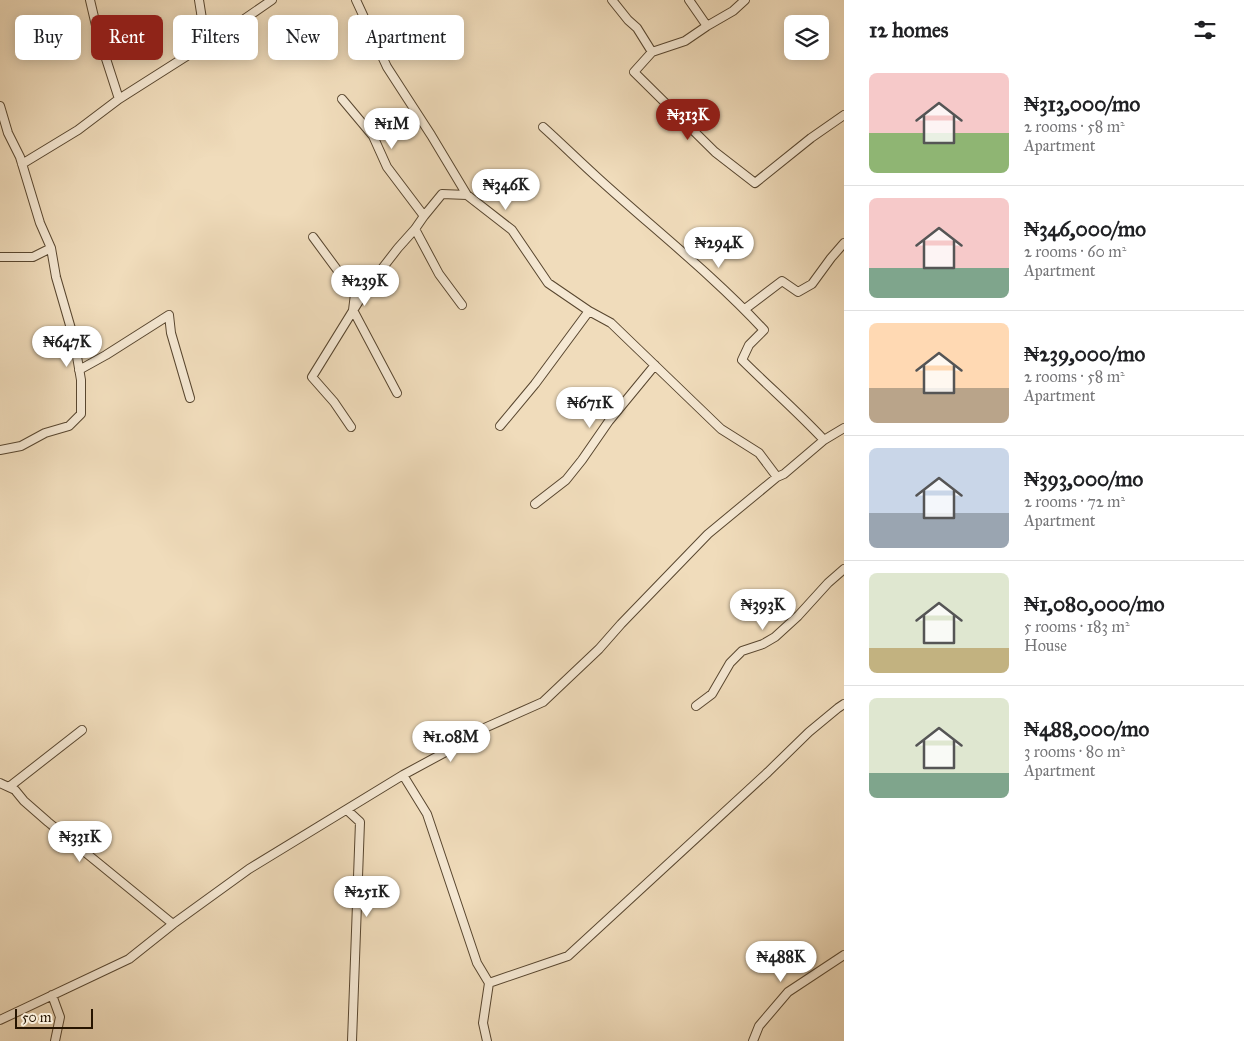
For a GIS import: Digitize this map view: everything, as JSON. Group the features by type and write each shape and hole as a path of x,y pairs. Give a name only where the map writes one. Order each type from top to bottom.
{"street":[{"path":"90,0 98,34 119,99"},
{"path":"199,0 201,15"},
{"path":"250,15 272,0"},
{"path":"356,0 387,66 467,195 512,230 548,283 589,311 611,323 721,429 759,453 777,478"},
{"path":"612,0 637,28 652,52"},
{"path":"689,0 707,26"},
{"path":"745,0 733,11 685,41 652,52 634,72 716,152 756,183 811,138 844,115"},
{"path":"22,164 78,130 119,99 181,60"},
{"path":"342,99 373,136 387,167 424,216"},
{"path":"0,106 8,133 20,157 40,223 51,248 58,284 74,339 81,380 81,414 69,426 45,433 21,446 0,450"},
{"path":"543,127 683,252 764,330 749,345 742,360 824,440"},
{"path":"351,427 334,402 312,377 367,288 442,194 467,195"},
{"path":"415,229 439,274 462,305"},
{"path":"313,237 355,294 353,310 397,393"},
{"path":"745,310 782,281 798,292 812,284 844,243"},
{"path":"0,257 33,257 51,248"},
{"path":"500,426 535,384 589,311"},
{"path":"79,370 168,315 171,333 190,398"},
{"path":"535,504 566,480 609,421 655,365"},
{"path":"0,1020 129,959 173,924 250,869 403,775 453,748 472,734 543,702 599,649 708,534 824,440 844,428"},
{"path":"696,706 712,694 730,663 742,651 775,638 844,569"},
{"path":"489,983 568,956 809,732 844,704"},
{"path":"9,787 82,730"},
{"path":"403,775 427,814 477,963 489,983 483,1022 487,1041"},
{"path":"0,783 16,792 48,822 173,924"},
{"path":"346,810 360,822 352,1041"},
{"path":"753,1041 759,1026 788,992 844,955"},
{"path":"52,995 60,1017 55,1041"}]}
